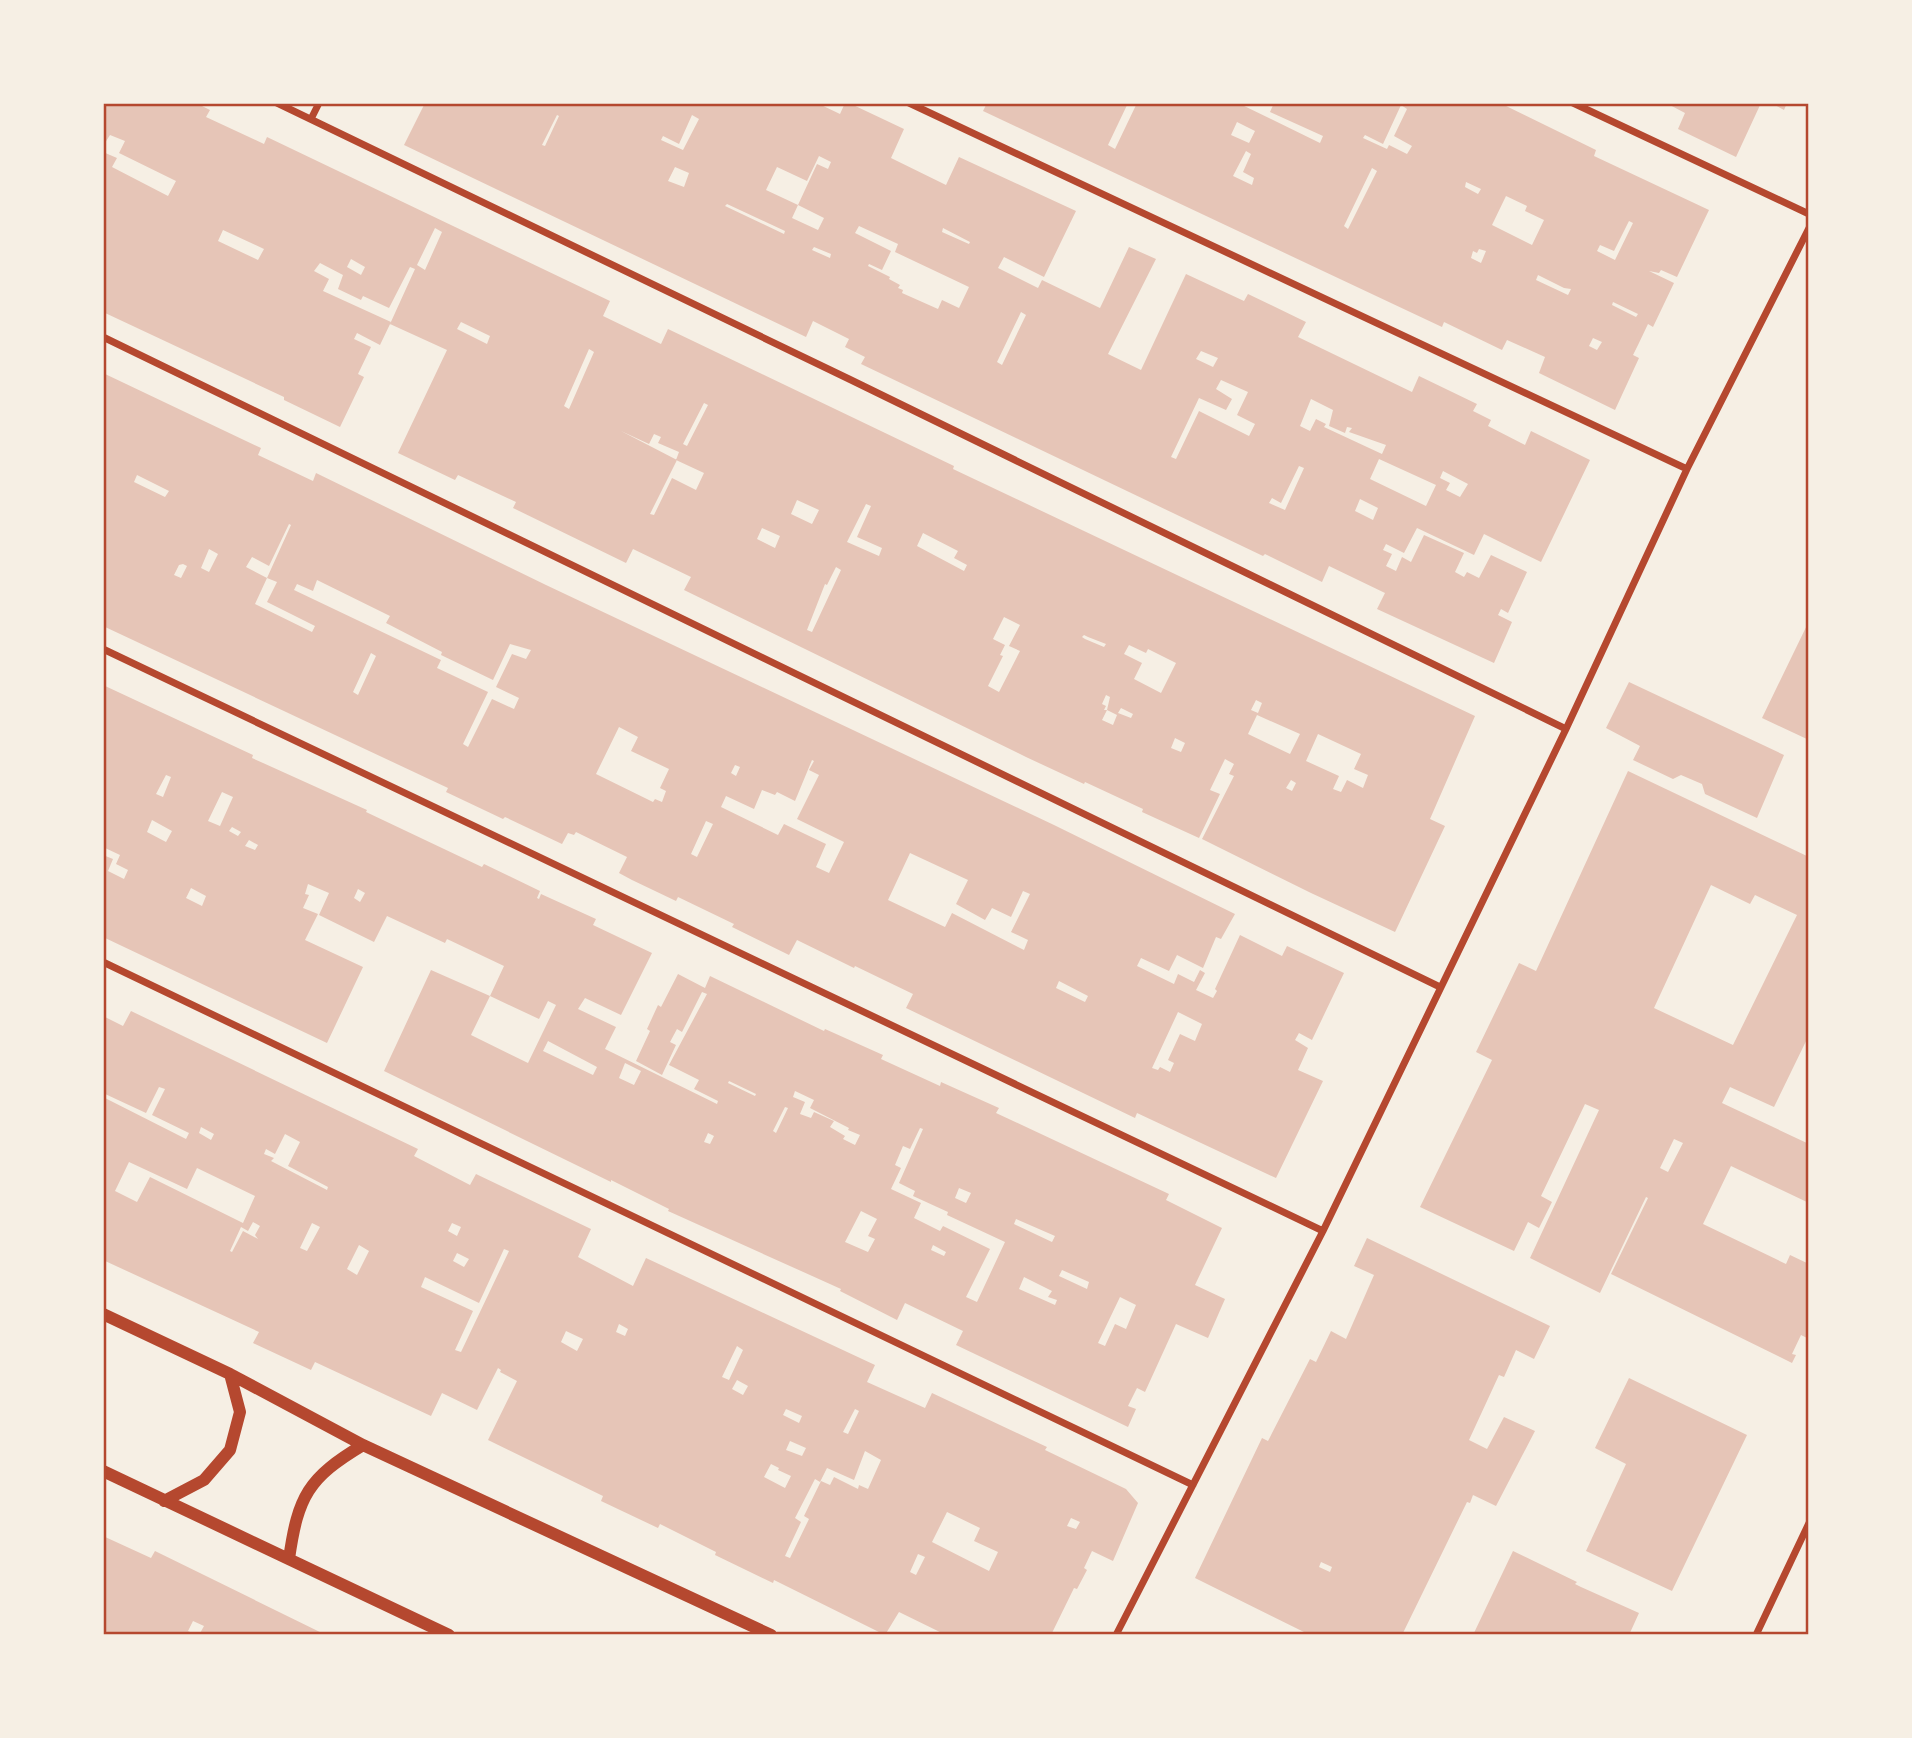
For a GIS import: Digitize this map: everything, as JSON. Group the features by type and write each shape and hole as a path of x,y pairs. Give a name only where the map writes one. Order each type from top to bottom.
{"street":[{"path":"277,103 1566,729"},
{"path":"311,119 319,103"},
{"path":"909,103 1688,470"},
{"path":"1573,103 1809,214"},
{"path":"1116,1635 1323,1231 1688,470 1809,228"},
{"path":"103,337 1440,987"},
{"path":"103,649 1323,1231"},
{"path":"103,962 1193,1485"},
{"path":"103,1314 230,1374 363,1445 771,1635"},
{"path":"163,1501 204,1480 230,1450 240,1412 230,1374"},
{"path":"289,1559 295,1520 309,1488 333,1463 363,1445"},
{"path":"103,1471 449,1635"},
{"path":"1756,1635 1809,1523"}],"building":[{"path":"103,103 196,103 210,110 206,117 264,144 267,137 610,301 603,316 661,344 668,329 954,466 953,469 1475,716 1430,819 1445,826 1395,932 1202,839 1234,776 1229,774 1234,764 1225,759 1210,790 1220,794 1199,838 684,590 691,577 633,549 626,563 513,508 516,502 458,475 455,480 398,453 447,350 390,324 380,345 357,333 354,339 371,347 358,374 364,377 340,427 284,400 284,397 103,312 103,152 117,158 112,167 168,196 176,181 119,153 125,141 110,135 103,146","holes":["435,228 442,232 425,270 417,265","223,230 264,249 258,260 218,241","351,259 365,267 361,275 347,267","320,263 343,275 338,289 361,300 363,296 389,308 410,267 415,269 391,322 323,291 329,279 314,271","461,322 490,336 487,344 457,329","589,349 594,352 569,409 564,406","704,403 708,405 687,446 683,444","621,431 649,444 654,434 661,437 658,443 679,452 676,460","677,460 704,473 696,490 672,478 654,515 650,514","797,500 819,510 812,524 791,514","866,504 871,506 857,537 882,548 879,556 847,542","762,528 780,536 775,548 757,539","923,533 958,551 954,558 967,565 964,571 917,546","836,567 841,570 812,632 807,630 825,584 827,585","1004,617 1020,625 1009,646 1020,651 999,692 988,686 1003,656 1000,655 1005,645 993,639","1084,635 1106,644 1104,647 1085,639 1082,637","1129,645 1146,653 1148,649 1176,663 1161,693 1134,679 1142,663 1124,654","1106,695 1110,697 1107,710 1104,710 1106,706 1102,704","1256,700 1262,703 1258,713 1251,710","1121,708 1133,714 1131,718 1118,713","1107,710 1117,715 1113,725 1102,720","1257,715 1300,734 1290,754 1248,734","1318,734 1361,754 1354,769 1368,775 1363,788 1347,780 1341,792 1333,789 1339,776 1306,761","1175,738 1185,743 1181,752 1171,748","1291,780 1296,783 1292,791 1286,788"]},
{"path":"425,103 817,103 840,114 845,103 849,103 904,129 891,158 946,185 959,157 1076,211 1044,277 1004,257 998,268 1038,288 1042,280 1100,308 1129,247 1156,259 1108,354 1141,370 1186,274 1244,301 1248,294 1306,322 1298,337 1412,392 1419,376 1477,404 1473,411 1491,420 1488,426 1525,445 1531,431 1590,460 1541,562 1484,534 1474,555 1417,528 1404,553 1386,544 1383,550 1392,554 1386,566 1396,571 1402,557 1411,562 1424,535 1464,553 1455,572 1464,577 1467,572 1479,578 1491,555 1527,572 1508,613 1501,609 1498,615 1512,622 1494,663 1377,609 1385,593 1329,566 1322,582 1265,554 1263,556 861,364 865,357 845,347 849,339 813,321 806,337 404,145","holes":["557,115 559,116 545,146 542,145","692,115 699,119 683,150 661,140 663,136 679,144","819,156 831,162 828,169 817,164 798,205 766,190 777,167 807,181","675,167 689,173 684,187 668,181","727,204 785,231 784,234 725,206","798,205 824,218 818,230 792,218","859,226 898,244 895,252 969,287 959,308 942,300 938,309 902,293 903,290 898,288 900,285 889,279 890,277 868,266 869,264 882,270 891,251 855,233","943,228 970,242 969,244 942,232","814,247 831,254 830,258 812,250","1021,312 1026,315 1002,365 997,362","1201,351 1218,358 1213,367 1196,359","1221,380 1248,392 1237,415 1255,424 1249,436 1199,411 1176,459 1171,457 1199,398 1226,410 1232,399 1216,389","1311,399 1333,410 1329,426 1345,433 1347,427 1352,428 1349,432 1386,445 1382,454 1324,427 1326,424 1316,419 1310,431 1300,426","1379,459 1436,485 1426,506 1370,479","1299,466 1304,468 1285,510 1269,503 1272,498 1281,503","1443,471 1468,484 1460,497 1446,490 1450,483 1440,478","1360,499 1378,508 1373,520 1355,511"]},
{"path":"987,103 1128,103 1108,145 1115,149 1137,103 1238,103 1320,143 1323,136 1270,112 1274,103 1500,103 1596,150 1594,156 1709,210 1677,277 1661,270 1659,273 1649,271 1674,283 1653,327 1648,324 1633,355 1639,358 1615,410 1539,373 1545,357 1507,340 1502,350 1444,322 1442,327 983,111","holes":["1401,105 1407,109 1394,136 1412,146 1407,154 1389,145 1387,149 1363,138 1365,135 1383,144","1237,122 1255,131 1249,143 1231,135","1246,151 1251,154 1243,172 1254,178 1252,185 1233,176","1372,168 1377,171 1348,229 1344,226","1466,182 1481,189 1478,194 1465,187","1506,196 1527,206 1525,211 1544,220 1532,245 1492,225","1629,221 1633,223 1615,260 1597,251 1600,245 1614,251","1473,251 1486,251 1481,263 1471,258","1538,275 1571,289 1568,295 1536,280","1613,302 1638,314 1636,317 1612,305","1593,338 1602,342 1597,350 1589,346"]},
{"path":"1666,103 1761,103 1736,157 1678,129 1685,113"},
{"path":"1771,103 1787,103 1784,110"},
{"path":"103,373 261,448 258,455 313,481 316,473 1235,914 1221,939 1216,937 1203,968 1177,955 1169,971 1141,958 1137,966 1174,984 1178,974 1194,982 1200,970 1205,973 1196,990 1213,998 1240,935 1282,956 1287,946 1344,973 1312,1040 1299,1033 1295,1040 1308,1048 1298,1070 1323,1081 1276,1178 1137,1113 1135,1118 906,1008 913,994 855,966 854,968 797,940 789,955 678,897 676,901 632,880 619,873 627,857 576,832 574,835 568,833 562,844 505,817 503,819 446,792 448,788 103,626","holes":["137,475 169,491 165,497 134,482","289,524 291,525 267,578 246,567 252,557 269,566","209,549 218,554 209,572 201,568","183,564 187,566 181,578 174,575 179,565","267,578 277,582 267,602 315,626 312,632 255,604","317,580 390,616 386,623 442,652 441,655 493,680 510,644 531,650 526,659 512,654 496,687 519,698 514,709 492,699 468,747 463,744 488,692 437,668 441,660 294,590 297,584 313,591","371,653 376,656 358,695 353,692","619,727 638,737 631,751 669,769 660,788 666,791 662,802 655,799 653,802 596,774","812,760 814,761 809,770 819,775 797,819 844,842 829,873 816,867 826,844 784,824 778,835 721,807 726,796 754,809 762,790 775,795 777,792 795,801","735,765 740,767 736,776 731,773","706,821 713,824 697,857 691,854","910,853 968,880 956,904 985,920 992,908 1011,917 1023,891 1030,894 1011,932 1028,940 1024,950 952,913 945,927 888,900","1059,981 1088,996 1085,1002 1056,988","1178,1012 1202,1024 1195,1041 1180,1034 1168,1060 1174,1063 1170,1072 1160,1067 1158,1070 1152,1068"]},
{"path":"1809,621 1809,740 1762,718"},
{"path":"1629,682 1784,755 1757,818 1705,794 1702,784 1681,775 1673,779 1633,760 1640,746 1606,728"},
{"path":"103,685 482,867 484,864 540,891 537,898 539,899 541,894 596,919 593,925 652,953 621,1015 585,998 578,1009 616,1027 605,1049 717,1104 718,1101 694,1089 699,1080 669,1065 707,994 702,992 682,1032 677,1029 670,1042 676,1045 662,1075 636,1061 658,1005 661,1007 678,974 705,988 710,976 824,1031 825,1029 883,1055 881,1059 940,1086 941,1082 999,1108 996,1113 1169,1194 1166,1200 1222,1228 1195,1285 1225,1299 1208,1338 1176,1324 1145,1392 1137,1388 1128,1406 1136,1409 1128,1427 956,1345 963,1331 905,1303 897,1320 840,1291 841,1289 668,1211 669,1209 611,1180 384,1071 431,970 490,996 504,966 447,939 445,943 387,916 374,942 319,915 329,893 308,884 305,894 309,895 303,908 318,914 305,940 363,967 327,1043 103,937 103,855 113,859 108,871 124,879 128,870 116,864 120,855 103,847","holes":["166,775 171,777 163,797 156,794","222,792 233,797 220,826 208,821","152,820 172,831 166,842 147,832","232,827 241,832 238,836 229,831","249,840 258,845 255,850 245,846","191,888 206,896 202,906 186,898","358,889 365,893 360,902 354,898","490,996 539,1019 548,1001 556,1005 528,1063 471,1035","548,1041 597,1067 593,1075 543,1051","625,1063 641,1071 634,1085 619,1078","729,1081 756,1094 755,1096 728,1083","795,1091 814,1100 810,1108 860,1135 855,1145 843,1139 845,1136 830,1127 834,1121 814,1112 811,1118 800,1114 805,1102 793,1097","785,1107 788,1108 776,1133 773,1131","920,1128 923,1129 899,1183 915,1191 913,1196 948,1212 947,1215 1005,1242 977,1302 966,1297 990,1249 943,1226 940,1231 914,1218 921,1203 891,1189 901,1168 895,1165 903,1146 910,1149","708,1133 714,1136 710,1144 704,1142","959,1188 971,1193 966,1203 955,1198","861,1211 877,1219 868,1236 875,1239 868,1252 845,1242","1016,1219 1055,1236 1052,1242 1014,1224","933,1245 946,1252 944,1256 931,1250","1062,1270 1089,1282 1087,1289 1059,1276","1024,1277 1052,1291 1048,1297 1057,1300 1055,1305 1019,1289","1120,1297 1136,1305 1126,1329 1115,1324 1105,1346 1098,1343"]},
{"path":"1628,771 1809,857 1809,1035 1774,1107 1730,1087 1722,1103 1809,1144 1809,1203 1731,1166 1703,1224 1786,1264 1790,1255 1809,1264 1809,1339 1801,1335 1792,1354 1796,1355 1792,1363 1611,1274 1648,1198 1646,1197 1600,1293 1530,1258 1599,1110 1585,1104 1541,1196 1552,1202 1539,1228 1528,1222 1514,1251 1420,1207 1492,1060 1476,1052 1519,963 1536,971","holes":["1711,885 1750,904 1755,895 1797,915 1733,1045 1654,1008","1674,1139 1683,1143 1668,1172 1660,1168"]},
{"path":"131,1011 418,1149 414,1156 470,1185 476,1174 591,1229 578,1257 633,1286 646,1258 875,1365 867,1382 925,1408 932,1393 1047,1447 1045,1450 1126,1489 1138,1503 1113,1561 1092,1551 1084,1568 1087,1570 1077,1589 1074,1588 1051,1635 946,1635 899,1612 885,1635 774,1580 773,1583 715,1555 716,1552 660,1524 658,1528 601,1501 603,1496 488,1440 517,1381 500,1372 498,1368 477,1410 442,1393 431,1416 315,1362 311,1370 253,1343 259,1332 103,1260 103,1097 186,1139 189,1133 152,1115 165,1089 159,1087 146,1113 103,1093 103,1016 123,1026","holes":["201,1127 214,1134 211,1140 199,1133","285,1134 300,1142 288,1166 328,1187 327,1190 271,1161 274,1158 264,1154 266,1149 275,1154","129,1162 187,1189 197,1168 255,1196 243,1223 150,1177 137,1202 115,1191","253,1222 260,1226 255,1235 258,1239 243,1231 232,1252 230,1251 241,1227 248,1231","312,1223 320,1227 307,1251 300,1248","452,1223 461,1227 457,1236 448,1231","359,1245 369,1251 357,1275 347,1269","504,1249 509,1251 461,1352 455,1350 473,1311 421,1287 425,1277 479,1303","457,1253 469,1259 464,1267 453,1261","619,1324 628,1329 625,1336 616,1332","566,1331 583,1339 577,1351 561,1342","737,1346 743,1350 729,1380 722,1377","737,1380 748,1386 743,1395 732,1389","786,1409 802,1416 799,1423 783,1415","855,1409 859,1411 848,1434 843,1432","790,1441 806,1448 802,1456 786,1450","865,1451 881,1460 868,1489 859,1485 858,1489 834,1477 830,1485 821,1481 804,1516 809,1519 790,1558 785,1556 801,1522 795,1518 815,1479 820,1482 827,1468 854,1480","771,1464 779,1468 778,1470 791,1476 785,1488 764,1477","947,1512 980,1528 974,1541 998,1552 989,1571 932,1542","1071,1518 1080,1522 1076,1529 1067,1526","918,1554 925,1557 916,1575 910,1572"]},
{"path":"1367,1238 1550,1326 1534,1359 1516,1350 1504,1377 1499,1375 1469,1440 1487,1449 1504,1417 1535,1431 1496,1506 1473,1495 1470,1503 1467,1502 1402,1635 1310,1635 1195,1578 1262,1438 1268,1441 1310,1359 1316,1362 1331,1331 1346,1339 1374,1275 1354,1266","holes":["1321,1562 1332,1567 1330,1572 1319,1567"]},
{"path":"1629,1378 1747,1435 1672,1591 1586,1551 1626,1464 1595,1448"},
{"path":"103,1536 151,1558 155,1551 326,1635 199,1635 204,1626 193,1621 188,1631 197,1635 103,1635"},
{"path":"1513,1551 1577,1582 1575,1584 1581,1587 1639,1613 1629,1635 1473,1635"}]}
